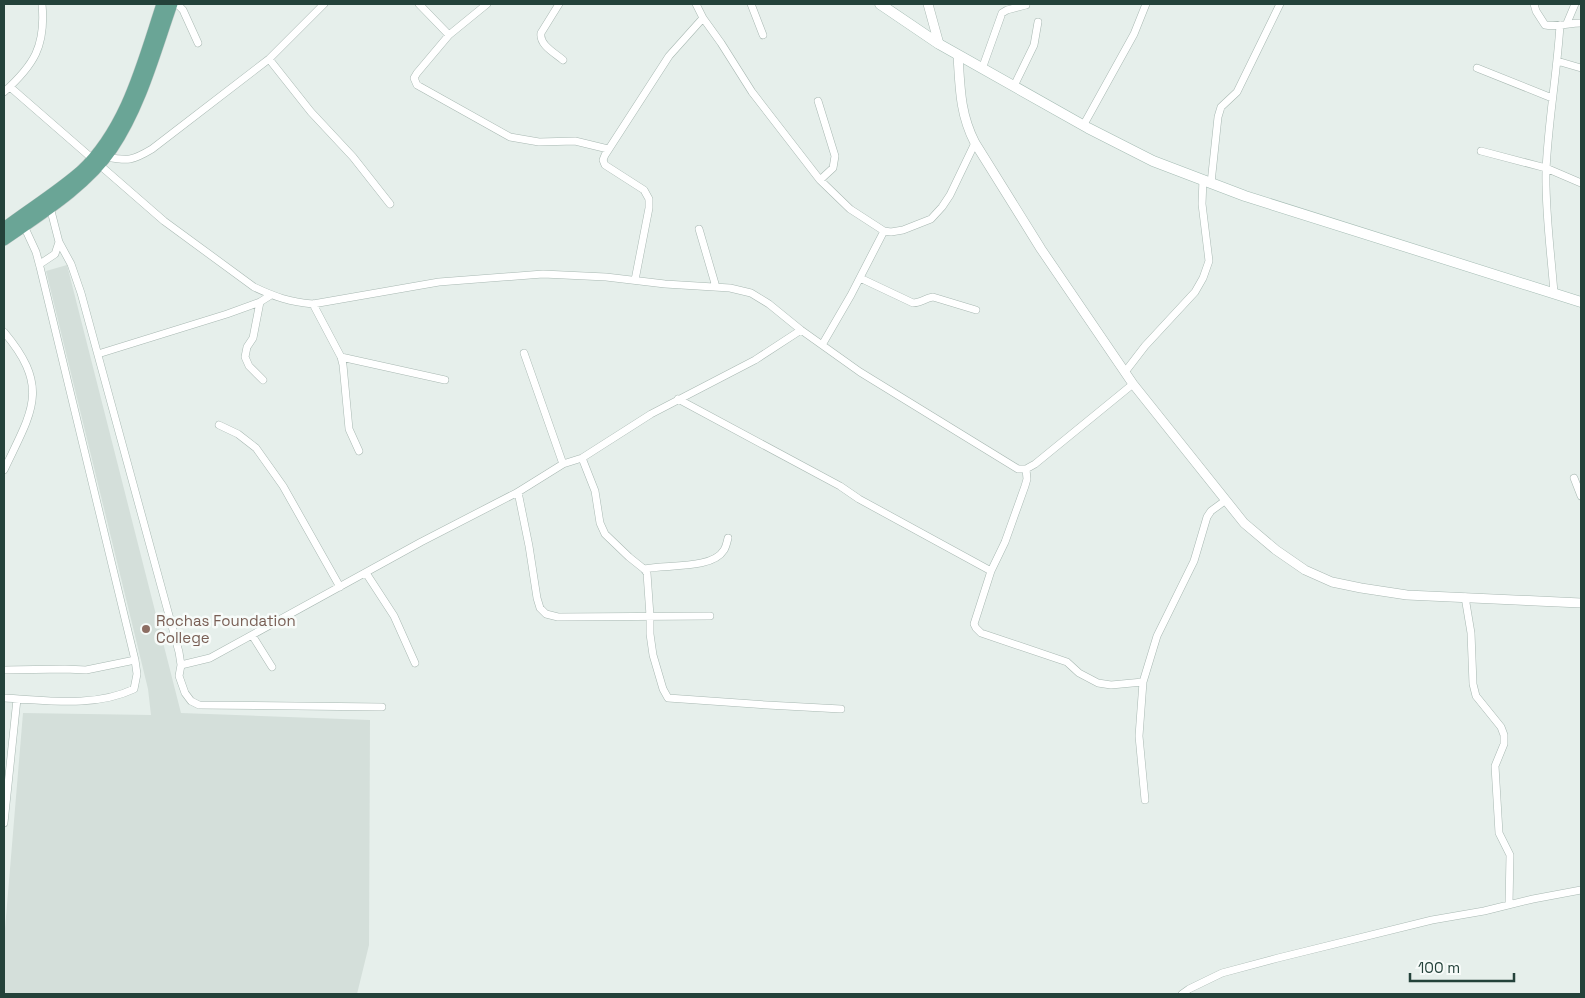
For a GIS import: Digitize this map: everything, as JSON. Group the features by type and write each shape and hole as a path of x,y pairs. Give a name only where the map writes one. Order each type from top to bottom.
{"main road":[{"path":"4,228 81,171 99,160 128,100 162,4"},
{"path":"4,240 77,187 124,129 172,4"},
{"path":"880,4 958,55 1083,126 1153,160 1245,196 1581,302"}],"street":[{"path":"4,92 35,58 43,31 42,4"},
{"path":"177,4 183,10 198,43"},
{"path":"99,160 137,158 152,149 269,59 324,4"},
{"path":"420,4 449,35"},
{"path":"487,4 449,35 417,73 414,78 417,85 510,137 539,142 575,141 608,148"},
{"path":"559,4 541,33 540,38 542,42 563,60"},
{"path":"696,4 703,18 752,92 820,180 850,209 884,231 904,230 931,219 950,195 975,144"},
{"path":"751,4 762,35"},
{"path":"928,4 939,44"},
{"path":"1083,126 1134,34 1146,4"},
{"path":"1125,372 1145,346 1195,292 1203,278 1208,261 1202,204 1218,117 1221,107 1237,92 1280,4"},
{"path":"1534,4 1545,25 1554,27 1563,24 1581,23"},
{"path":"1554,293 1546,168 1552,98 1563,24 1575,4"},
{"path":"982,68 1002,13 1026,5"},
{"path":"636,280 649,199 644,190 606,165 603,160 608,148 669,56 703,18"},
{"path":"1014,86 1034,45 1038,22"},
{"path":"958,55 961,103 967,127 975,144 1041,250 1133,384 1244,523 1276,550 1305,570 1332,582 1408,595 1581,603"},
{"path":"269,59 311,112 352,156 390,204"},
{"path":"1557,61 1581,68"},
{"path":"1478,68 1552,98"},
{"path":"10,87 99,160 164,221 254,287 293,302 313,304 439,282 543,274 606,277 730,288 751,293 769,304 801,330 860,372 1018,469 1026,469 1035,464 1133,384"},
{"path":"818,101 834,156 833,168 820,180"},
{"path":"1481,152 1546,168 1581,183"},
{"path":"50,207 59,242 71,264 76,279 98,354 177,643 181,665 179,676 185,693 191,701 199,705 382,707"},
{"path":"4,698 63,701 97,700 120,696 134,689 136,674 135,660 40,264 24,226"},
{"path":"699,230 716,287"},
{"path":"822,345 884,231"},
{"path":"40,264 55,254 59,242"},
{"path":"860,278 913,303 933,297 976,310"},
{"path":"98,354 227,314 260,302 271,295"},
{"path":"260,302 253,338 247,347 245,357 249,366 263,380"},
{"path":"313,304 341,357 346,381 349,429 359,451"},
{"path":"181,665 210,658 518,492 563,464 582,458 651,414 754,360 801,330"},
{"path":"4,332 17,348 26,365 32,384 33,395 31,411 4,470"},
{"path":"524,354 563,464"},
{"path":"341,357 444,380"},
{"path":"678,399 840,486 859,499 991,571"},
{"path":"219,425 238,434 256,448 283,486 340,587"},
{"path":"582,458 595,491 600,523 605,534 644,569 647,576 653,655 662,689 668,698 767,706 841,709"},
{"path":"1026,469 1027,479 1020,501 1005,542 991,571 974,624 978,631 1067,662 1079,672 1098,683 1111,685 1143,682"},
{"path":"1574,478 1581,496"},
{"path":"518,492 537,598 540,608 546,614 558,617 710,616"},
{"path":"1145,800 1139,736 1143,682 1157,636 1194,561 1207,517 1211,511 1226,500"},
{"path":"644,569 656,566 710,561 724,551 728,538"},
{"path":"366,573 394,616 415,663"},
{"path":"1465,597 1471,633 1476,696 1496,720 1504,735 1504,744 1495,766 1499,833 1510,855 1510,904"},
{"path":"252,635 272,668"},
{"path":"4,670 86,670 135,660"},
{"path":"4,823 17,699"},
{"path":"1182,994 1189,988 1222,973 1432,920 1581,890"}],"shaded area":[{"name":"Rochas Foundation College","path":"67,265 181,713 370,720 369,945 357,994 4,994 4,941 23,713 151,715 148,689 46,271"}],"place":[{"name":"Rochas Foundation College","path":"146,629"}]}
